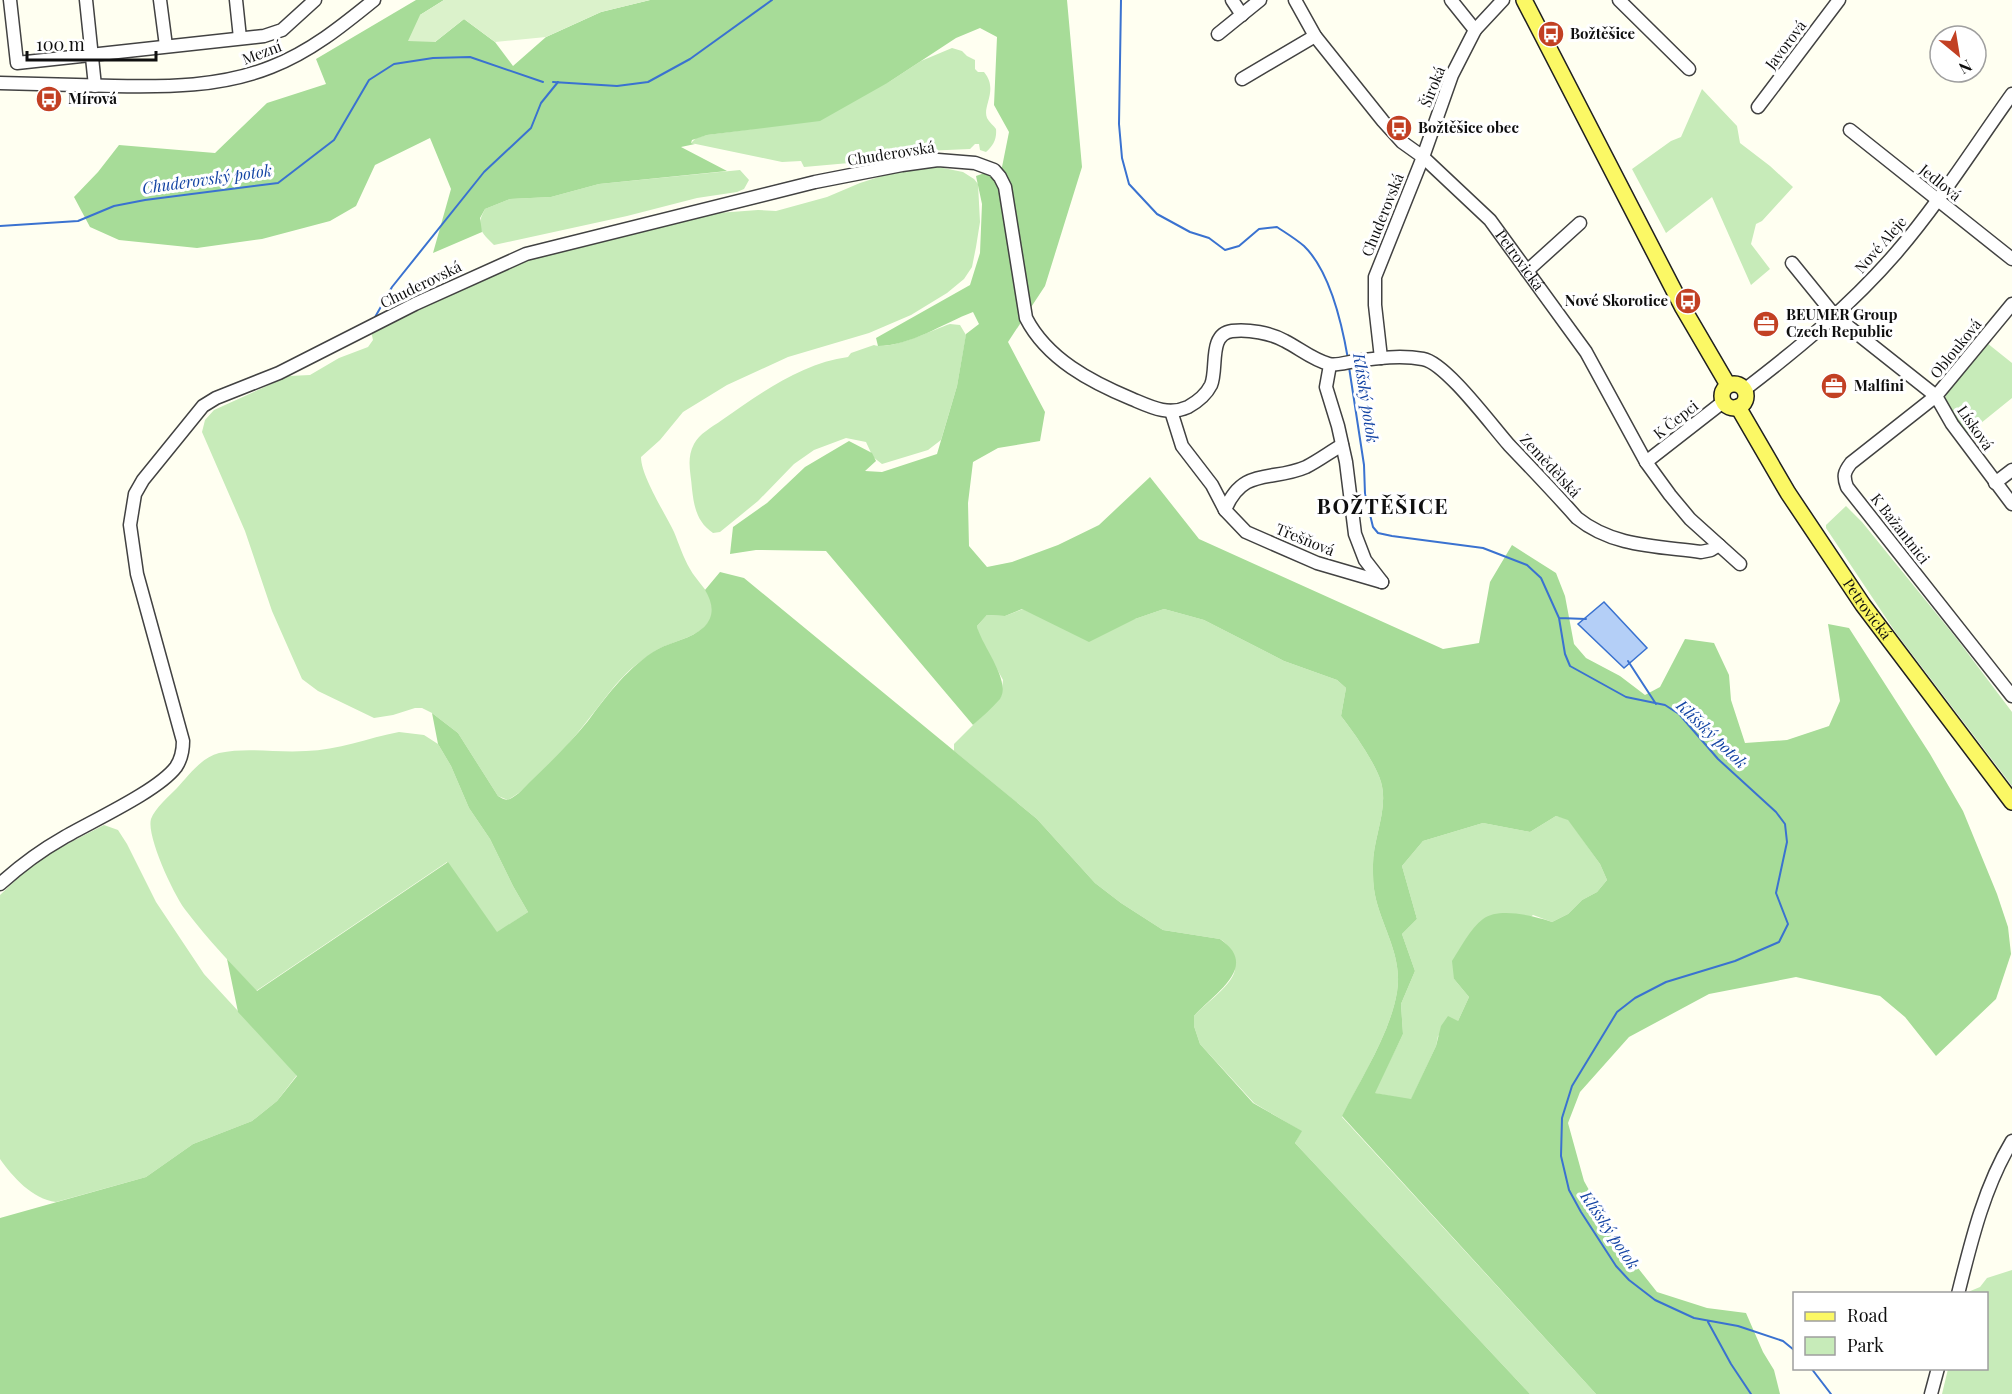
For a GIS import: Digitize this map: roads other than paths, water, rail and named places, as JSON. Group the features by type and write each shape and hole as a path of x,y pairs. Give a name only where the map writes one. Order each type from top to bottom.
{"main road":[{"path":"1524,0 1688,316 1728,385"},
{"path":"1737,384 1744,390 1745,400 1731,405 1722,393 1728,385 1737,384"},
{"name":"Petrovická","path":"1731,405 1856,596 2012,802"}],"street":[{"path":"10,0 16,63 264,36 282,30 315,0"},
{"path":"86,0 94,86"},
{"path":"160,0 166,46"},
{"path":"236,0 240,38"},
{"name":"Mezní","path":"0,83 94,86 198,84 234,79 272,67 302,53 330,35 374,0"},
{"path":"1232,0 1242,15"},
{"path":"1218,34 1260,0"},
{"name":"Petrovická","path":"1295,0 1315,36 1389,128 1490,220 1586,352 1646,462 1690,519 1740,564"},
{"path":"1451,0 1475,30"},
{"name":"Široká","path":"1423,157 1452,75 1475,30 1503,0"},
{"path":"1619,0 1689,69"},
{"name":"Javorová","path":"1758,107 1839,0"},
{"path":"1242,80 1315,36"},
{"name":"Nové Aleje","path":"1744,390 1792,354 1835,316 1898,250 1937,200 2012,94"},
{"name":"Jedlová","path":"1850,130 2012,259"},
{"name":"Chuderovská","path":"1381,358 1375,305 1375,277 1423,157"},
{"name":"Chuderovská","path":"0,884 34,856 154,785 176,767 180,759 183,741 137,574 130,525 135,494 143,480 203,406 526,254 815,182 902,165 938,160 986,165 994,170 1005,187 1026,318 1038,338 1071,367 1089,379 1155,409 1171,411"},
{"path":"1527,271 1580,224"},
{"name":"Oblouková","path":"1792,263 1835,316 1936,396 2012,303"},
{"path":"1171,411 1190,406 1206,393 1213,377 1215,347 1219,338 1229,331 1247,330 1282,339 1309,356 1342,363 1381,358"},
{"name":"Zemědělská","path":"1381,358 1406,357 1432,362 1452,379 1577,518 1588,526 1614,539 1628,542 1701,552 1719,545"},
{"path":"1225,510 1231,496 1252,479 1304,468 1342,446 1326,387 1342,363"},
{"name":"Lísková","path":"1936,396 1952,424 2012,504"},
{"name":"K Bažantnici","path":"1936,396 1851,463 1845,471 1844,478 1847,487 2012,696"},
{"name":"K Čepci","path":"1646,462 1731,405"},
{"name":"Třešňová","path":"1171,411 1182,446 1212,485 1225,510 1246,532 1317,563 1382,582 1365,560 1355,534 1342,446"},
{"path":"1995,483 2012,470"},
{"path":"1958,1292 1971,1242 1998,1164 2012,1142"},
{"path":"1931,1394 1937,1370"}],"water":[{"path":"1604,602 1647,648 1624,668 1578,624"}],"waterway":[{"name":"Chuderovský potok","path":"553,82 617,86 648,82 690,59 772,0"},
{"name":"Klíšský potok","path":"1121,0 1119,124 1122,158 1129,184 1157,214 1190,232 1209,238 1225,250 1239,246 1259,229 1277,227 1301,243 1321,269 1328,284 1334,299 1348,359"},
{"name":"Chuderovský potok","path":"0,226 78,221 114,206 145,200 278,183 334,140 369,80 394,64 433,58 470,57 543,82"},
{"path":"374,319 392,287 484,172 531,128 541,103 558,82"},
{"name":"Klíšský potok","path":"1349,367 1364,465 1365,494 1373,527 1378,533 1483,548 1527,565 1541,578 1559,618 1565,654 1570,666 1626,697 1665,705 1679,714 1718,759 1776,812 1785,824 1787,842 1776,893 1788,924 1779,942 1735,961 1666,982 1635,998 1617,1012 1572,1086 1562,1118 1561,1156 1569,1190 1581,1212 1616,1266 1629,1280 1655,1300 1694,1318 1738,1326 1783,1341 1793,1349"},
{"path":"1559,618 1586,619"},
{"path":"1628,661 1656,704"},
{"path":"1708,1322 1751,1394"},
{"name":"Klíšský potok","path":"1813,1370 1831,1394"}],"place":[{"name":"Božtěšice","path":"1551,34"},
{"name":"Mírová","path":"49,99"},
{"name":"Božtěšice obec","path":"1399,128"},
{"name":"Nové Skorotice","path":"1688,301"},
{"name":"BEUMER Group Czech Republic","path":"1766,324"},
{"name":"Malfini","path":"1834,386"}],"district":[{"name":"BOŽTĚŠICE","path":"1383,507"}]}
